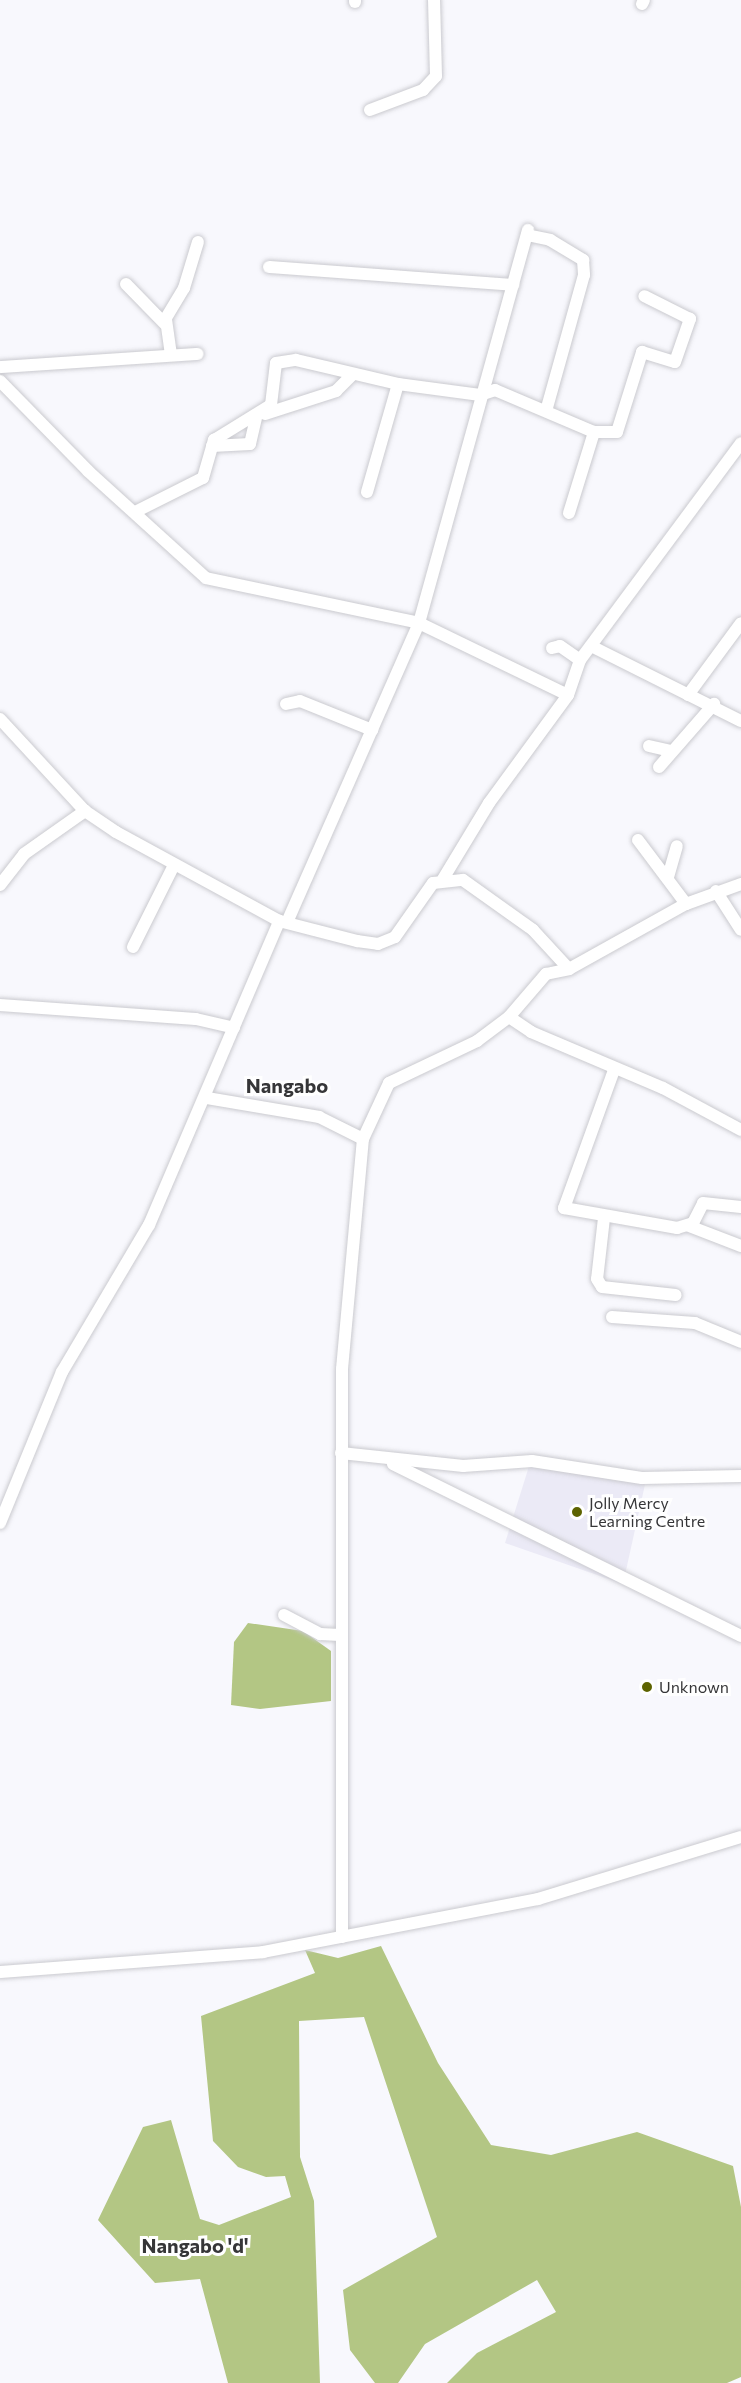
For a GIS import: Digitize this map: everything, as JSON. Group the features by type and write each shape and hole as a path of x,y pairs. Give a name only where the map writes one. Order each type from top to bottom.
{"street":[{"path":"370,110 423,90 436,76 434,0"},
{"path":"0,1523 62,1372 149,1225 207,1098 234,1028 419,623 528,232 550,240 583,260 584,275 546,411"},
{"path":"171,355 165,324 198,242"},
{"path":"269,267 513,285"},
{"path":"126,284 165,324"},
{"path":"486,389 594,432 617,432 642,352 675,362 690,320 644,296"},
{"path":"0,367 198,354"},
{"path":"135,512 203,478 212,446 257,417 271,405 276,363 296,360 398,384 480,395 486,389"},
{"path":"257,417 336,391 352,375"},
{"path":"0,381 206,578 419,623 568,695"},
{"path":"367,492 398,384"},
{"path":"212,446 250,444 257,417"},
{"path":"569,513 594,432"},
{"path":"443,879 489,803 568,695 580,660 593,647 741,442"},
{"path":"688,695 741,623"},
{"path":"552,648 560,646 580,660"},
{"path":"593,647 688,695 714,704 741,721"},
{"path":"286,704 300,701 372,730"},
{"path":"659,768 671,751 714,704"},
{"path":"0,719 85,811 173,867 283,921 357,941 386,942 433,883 443,879 463,880 485,892 569,969"},
{"path":"649,746 671,751"},
{"path":"0,885 24,854 85,811"},
{"path":"638,840 686,904"},
{"path":"668,877 677,846"},
{"path":"133,947 173,867"},
{"path":"342,1937 340,1635 342,1369 363,1139 389,1083 477,1041 509,1017 546,974 569,969 686,904 716,891 741,884"},
{"path":"716,891 741,930"},
{"path":"0,1005 196,1019 234,1028"},
{"path":"509,1017 531,1032 615,1070 663,1088 741,1130"},
{"path":"615,1070 564,1206 604,1218 689,1226 741,1246"},
{"path":"207,1098 319,1117 363,1139"},
{"path":"689,1226 703,1203 741,1208"},
{"path":"604,1218 597,1279 602,1287 676,1295"},
{"path":"612,1317 695,1323 741,1342"},
{"path":"341,1453 386,1461 463,1466 532,1461 642,1478 741,1476"},
{"path":"386,1461 741,1636"},
{"path":"284,1616 320,1634 340,1635"},
{"path":"0,1972 263,1952 538,1899 741,1837"}],"shaded area":[{"name":"Jolly Mercy Learning Centre","path":"530,1463 646,1480 623,1584 505,1543"}],"green space":[{"path":"248,1623 303,1631 331,1651 331,1701 260,1709 231,1705 234,1642"},
{"path":"381,1946 438,2063 491,2145 551,2155 637,2132 733,2166 741,2207 741,2377 727,2383 447,2383 477,2353 556,2312 537,2280 425,2344 398,2383 375,2383 350,2350 343,2290 437,2237 364,2017 299,2021 300,2157 314,2201 320,2383 228,2383 200,2279 155,2283 98,2220 143,2127 171,2120 200,2219 219,2225 291,2197 285,2176 266,2177 238,2167 213,2141 201,2016 315,1973 305,1950 338,1958"}],"place":[{"name":"Jolly Mercy Learning Centre","path":"577,1512"},
{"name":"Unknown","path":"647,1687"}],"district":[{"name":"Nangabo","path":"287,1085"},
{"name":"Nangabo 'd'","path":"195,2245"}]}
